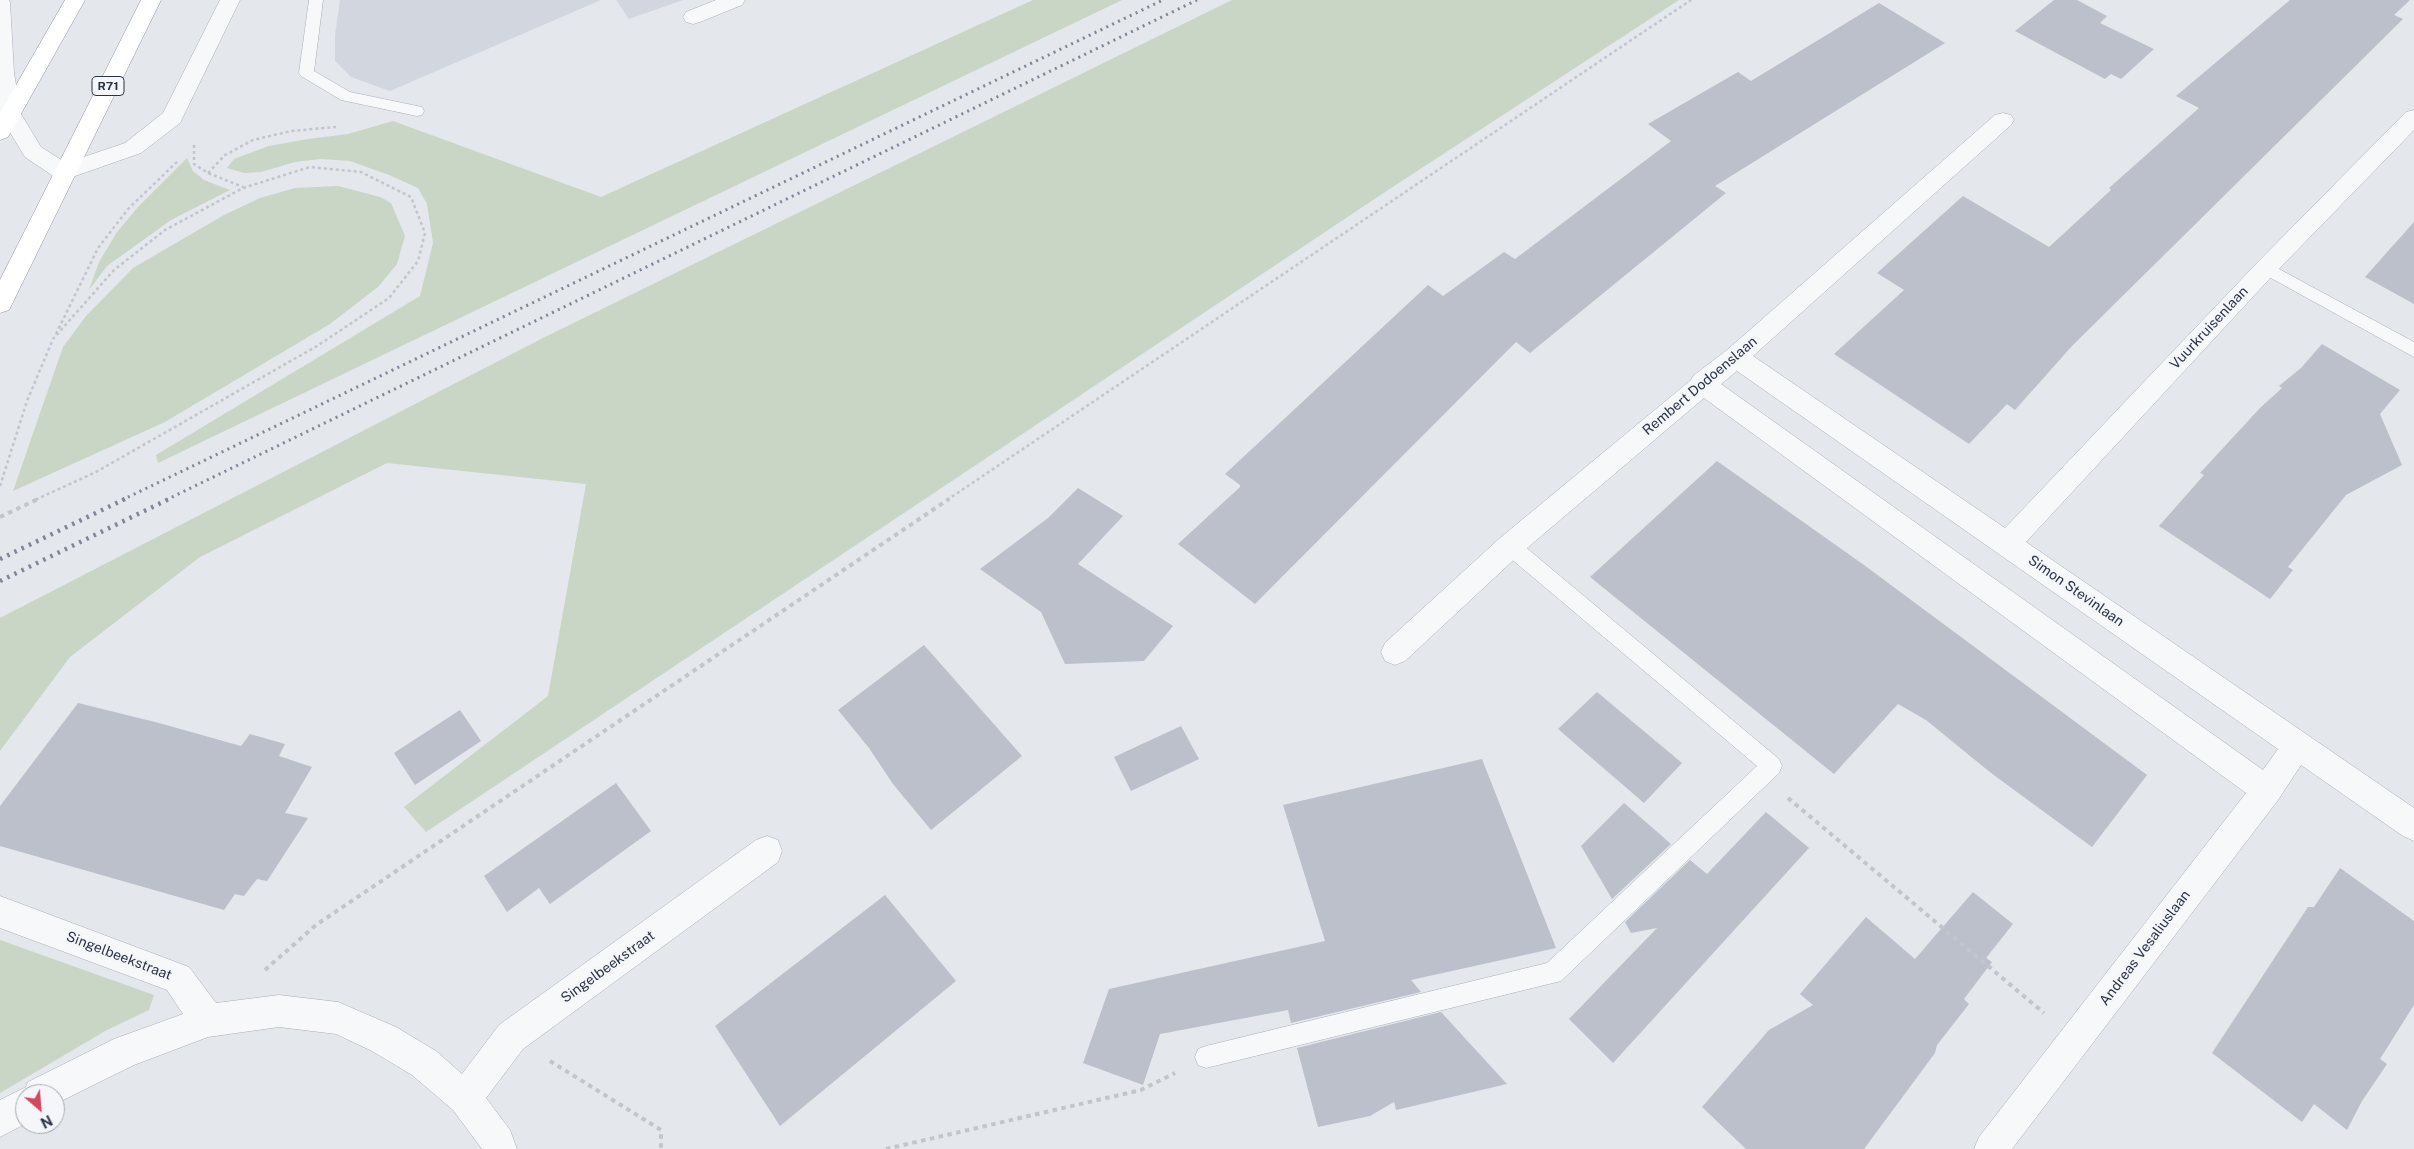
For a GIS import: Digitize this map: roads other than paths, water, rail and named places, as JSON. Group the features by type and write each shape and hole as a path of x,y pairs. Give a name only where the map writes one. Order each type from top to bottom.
{"highway":[{"path":"5,123 75,0"},
{"name":"R71","path":"0,304 151,0"}],"street":[{"path":"0,1 5,123 33,152 64,172 133,148 172,118 230,0"},
{"path":"693,16 735,0"},
{"name":"Vuurkruisenlaan","path":"2008,543 2266,268 2414,117"},
{"name":"Rembert Dodoenslaan","path":"1395,652 1510,546 1702,383 1736,357 2003,120"},
{"name":"Simon Stevinlaan","path":"1736,357 2008,543 2414,826"},
{"path":"1702,383 2266,790"},
{"name":"Andreas Vesaliuslaan","path":"1991,1149 2298,746"},
{"name":"Singelbeekstraat","path":"465,1098 511,1037 767,851"},
{"name":"Singelbeekstraat","path":"0,912 178,978 208,1021"},
{"path":"60,1084 126,1052 208,1021 279,1011 338,1018 384,1038 424,1062 465,1098 498,1142 500,1149"},
{"path":"0,1120 15,1110"}],"lane":[{"path":"316,0 306,73 346,96 417,111"},
{"path":"2266,268 2414,350"},
{"path":"1206,1057 1553,973 1772,766 1510,546"}],"railway":[{"path":"122,500 1163,0"},
{"path":"166,500 1197,0"},
{"path":"0,559 125,499"},
{"path":"0,581 169,499"}]}
